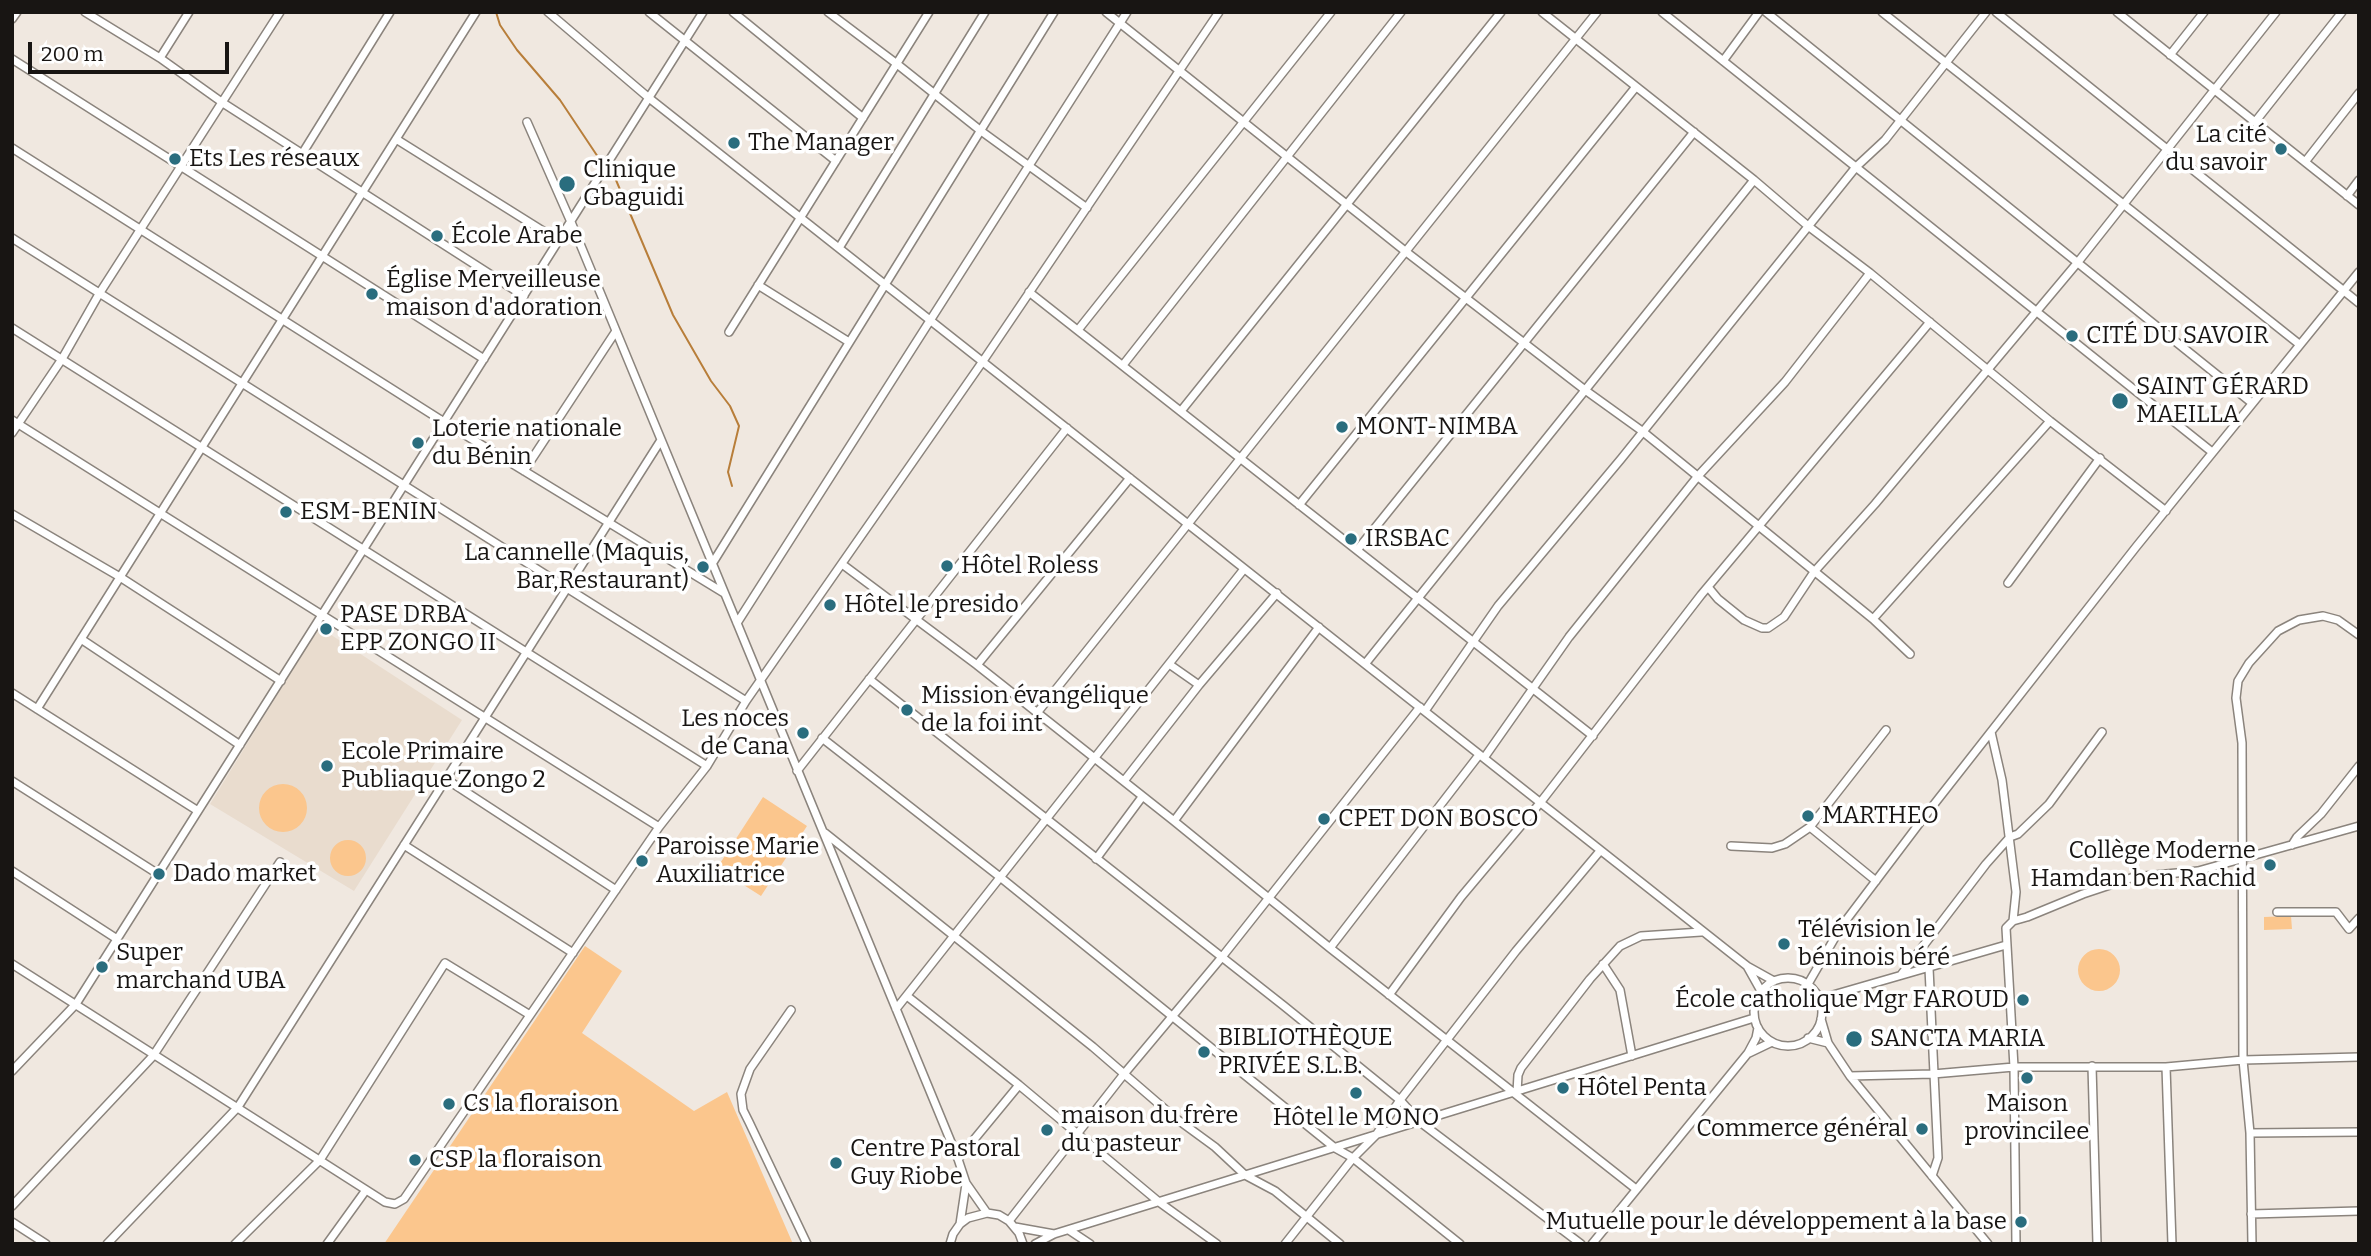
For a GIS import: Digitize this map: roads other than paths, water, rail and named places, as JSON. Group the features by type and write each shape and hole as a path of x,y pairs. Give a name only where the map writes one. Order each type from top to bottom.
{"street":[{"path":"12,19 17,12"},
{"path":"85,12 95,15 223,103 524,296"},
{"path":"160,58 189,12"},
{"path":"12,433 15,422 62,359 99,294 280,12"},
{"path":"302,153 390,12"},
{"path":"37,709 476,12"},
{"path":"548,12 649,98 1702,932 1747,967 1774,981"},
{"path":"649,12 836,161"},
{"path":"12,1071 76,1004 703,12"},
{"path":"733,12 863,118"},
{"path":"828,12 981,131 1087,208"},
{"path":"839,248 985,12"},
{"path":"712,564 849,342 887,286 1054,12"},
{"path":"1106,12 1346,205 1642,431 1910,653"},
{"path":"737,623 1127,12"},
{"path":"12,964 385,1202 395,1203 404,1199 659,827 707,766 746,701 983,361 1219,12"},
{"path":"1078,330 1331,12"},
{"path":"1123,365 1401,12"},
{"path":"1181,411 1501,12"},
{"path":"1542,12 1930,321 2050,421 2166,510"},
{"path":"1037,713 1597,12"},
{"path":"1662,12 2212,453"},
{"path":"1723,61 1759,12"},
{"path":"1766,12 2252,403"},
{"path":"1882,12 2299,345"},
{"path":"1012,1224 1124,1074 1422,709 1475,642 1498,606 1856,167 1885,140 1986,12"},
{"path":"1996,12 2359,303"},
{"path":"2117,12 2359,205"},
{"path":"2128,21 2135,12"},
{"path":"2170,55 2204,12"},
{"path":"1708,587 1744,620 1762,628 1768,628 1784,617 1814,572 2037,312 2276,12"},
{"path":"2255,122 2342,12"},
{"path":"729,331 926,14"},
{"path":"12,59 484,359"},
{"path":"1299,505 1635,88"},
{"path":"2305,162 2359,93"},
{"path":"527,122 761,681 966,1183 987,1213"},
{"path":"1358,549 1694,132"},
{"path":"396,139 559,241"},
{"path":"12,148 444,422 724,593"},
{"path":"1365,664 1754,180"},
{"path":"2347,196 2359,180"},
{"path":"12,238 746,701"},
{"path":"1808,984 1841,927 1991,732 2359,272"},
{"path":"1330,948 1481,757 1569,637 1698,476 1785,382 1870,273"},
{"path":"758,285 849,342"},
{"path":"1030,292 1593,736"},
{"path":"1389,995 1461,897 1540,803 1708,587 1930,321"},
{"path":"12,328 707,766"},
{"path":"524,471 616,331"},
{"path":"1873,620 2050,421"},
{"path":"15,422 659,827"},
{"path":"797,771 1067,428"},
{"path":"107,1244 238,1107 661,440"},
{"path":"2008,583 2100,458"},
{"path":"977,665 1130,478"},
{"path":"12,514 120,577 281,681"},
{"path":"842,565 977,665 1636,1189"},
{"path":"896,1009 1244,569"},
{"path":"1124,782 1199,685 1277,593"},
{"path":"2252,1244 2250,1133 2243,1060 2242,743 2236,698 2238,681 2278,631 2299,620 2323,616 2338,620 2359,635"},
{"path":"1174,821 1319,627"},
{"path":"81,639 240,745"},
{"path":"1169,664 1199,685"},
{"path":"869,679 1400,1100 1420,1122 1581,1244"},
{"path":"12,693 198,811"},
{"path":"1731,846 1772,848 1785,844 1810,827 1886,730"},
{"path":"1991,732 2010,837 2016,892 2012,921 2006,929 2014,1067 2016,1244"},
{"path":"1901,975 1986,864 2010,837 2018,834 2049,804 2102,732"},
{"path":"822,738 1000,877 1335,1148 1353,1158 1460,1244"},
{"path":"2291,845 2358,769"},
{"path":"446,779 616,890"},
{"path":"12,781 158,874"},
{"path":"1096,859 1142,797"},
{"path":"2012,921 2027,918 2083,894 2134,877 2198,871 2241,861 2359,825"},
{"path":"1810,827 1876,881"},
{"path":"822,830 955,935 1174,1117 1215,1147 1245,1175 1275,1191 1340,1244"},
{"path":"404,845 573,954"},
{"path":"1284,1244 1353,1158 1376,1135 1516,951 1600,851"},
{"path":"12,1206 153,1056 280,862"},
{"path":"12,871 117,939"},
{"path":"2277,912 2336,912 2348,929 2359,918"},
{"path":"1516,1092 1521,1068 1620,946 1631,939 1664,933 1702,932"},
{"path":"1819,999 2006,945"},
{"path":"235,1244 320,1160 445,963 530,1015"},
{"path":"1603,964 1620,990 1632,1056"},
{"path":"1747,967 1760,991"},
{"path":"1929,968 1938,1158 1932,1176"},
{"path":"1821,1019 1808,1038 1791,1045 1772,1042 1764,1036 1754,1018 1754,1009 1760,991 1774,981 1791,978 1808,984 1819,999 1828,1043 1850,1076 1988,1244"},
{"path":"907,996 1019,1084 1159,1202 1217,1244"},
{"path":"792,1010 750,1069 741,1094 748,1122 807,1244"},
{"path":"1035,1244 1054,1234 1754,1018"},
{"path":"1592,1244 1748,1053 1758,1028"},
{"path":"1808,1038 1828,1043"},
{"path":"1748,1053 1772,1042"},
{"path":"1850,1076 1933,1074 2014,1067 2166,1067 2243,1060 2359,1057"},
{"path":"2092,1066 2097,1244"},
{"path":"2166,1067 2172,1244"},
{"path":"958,1159 1019,1084"},
{"path":"2250,1133 2359,1132"},
{"path":"960,1224 966,1183"},
{"path":"327,1244 366,1189"},
{"path":"2251,1214 2359,1210"},
{"path":"950,1244 960,1224 977,1214 987,1213 999,1215 1012,1224 1054,1234"},
{"path":"12,1222 47,1244"},
{"path":"1012,1224 1023,1244"},
{"path":"1069,1230 1090,1244"}],"waterway":[{"path":"496,12 500,25 517,50 560,100 600,160"},
{"path":"613,173 673,315 711,381 730,406 739,426 728,472 732,486"}],"place":[{"name":"The Manager","path":"734,143"},
{"name":"La cité du savoir","path":"2281,149"},
{"name":"Ets Les réseaux","path":"175,159"},
{"name":"Clinique Gbaguidi","path":"567,184"},
{"name":"École Arabe","path":"437,236"},
{"name":"Église Merveilleuse maison d'adoration","path":"372,294"},
{"name":"CITÉ DU SAVOIR","path":"2072,336"},
{"name":"SAINT GÉRARD MAEILLA","path":"2120,401"},
{"name":"MONT-NIMBA","path":"1342,427"},
{"name":"Loterie nationale du Bénin","path":"418,443"},
{"name":"ESM-BENIN","path":"286,512"},
{"name":"IRSBAC","path":"1351,539"},
{"name":"Hôtel Roless","path":"947,566"},
{"name":"La cannelle (Maquis, Bar,Restaurant)","path":"703,567"},
{"name":"Hôtel le presido","path":"830,605"},
{"name":"PASE DRBA EPP ZONGO II","path":"326,629"},
{"name":"Mission évangélique de la foi int","path":"907,710"},
{"name":"Les noces de Cana","path":"803,733"},
{"name":"Ecole Primaire Publiaque Zongo 2","path":"327,766"},
{"name":"MARTHEO","path":"1808,816"},
{"name":"CPET DON BOSCO","path":"1324,819"},
{"name":"Paroisse Marie Auxiliatrice","path":"642,861"},
{"name":"Collège Moderne Hamdan ben Rachid","path":"2270,865"},
{"name":"Dado market","path":"159,874"},
{"name":"Télévision le béninois béré","path":"1784,944"},
{"name":"Super marchand UBA","path":"102,967"},
{"name":"École catholique Mgr FAROUD","path":"2023,1000"},
{"name":"SANCTA MARIA","path":"1854,1039"},
{"name":"BIBLIOTHÈQUE PRIVÉE S.L.B.","path":"1204,1052"},
{"name":"Maison provincilee","path":"2027,1078"},
{"name":"Hôtel Penta","path":"1563,1088"},
{"name":"Hôtel le MONO","path":"1356,1093"},
{"name":"Cs la floraison","path":"449,1104"},
{"name":"Commerce général","path":"1922,1129"},
{"name":"maison du frère du pasteur","path":"1047,1130"},
{"name":"CSP la floraison","path":"415,1160"},
{"name":"Centre Pastoral Guy Riobe","path":"836,1163"},
{"name":"Mutuelle pour le développement à la base","path":"2021,1222"}]}
